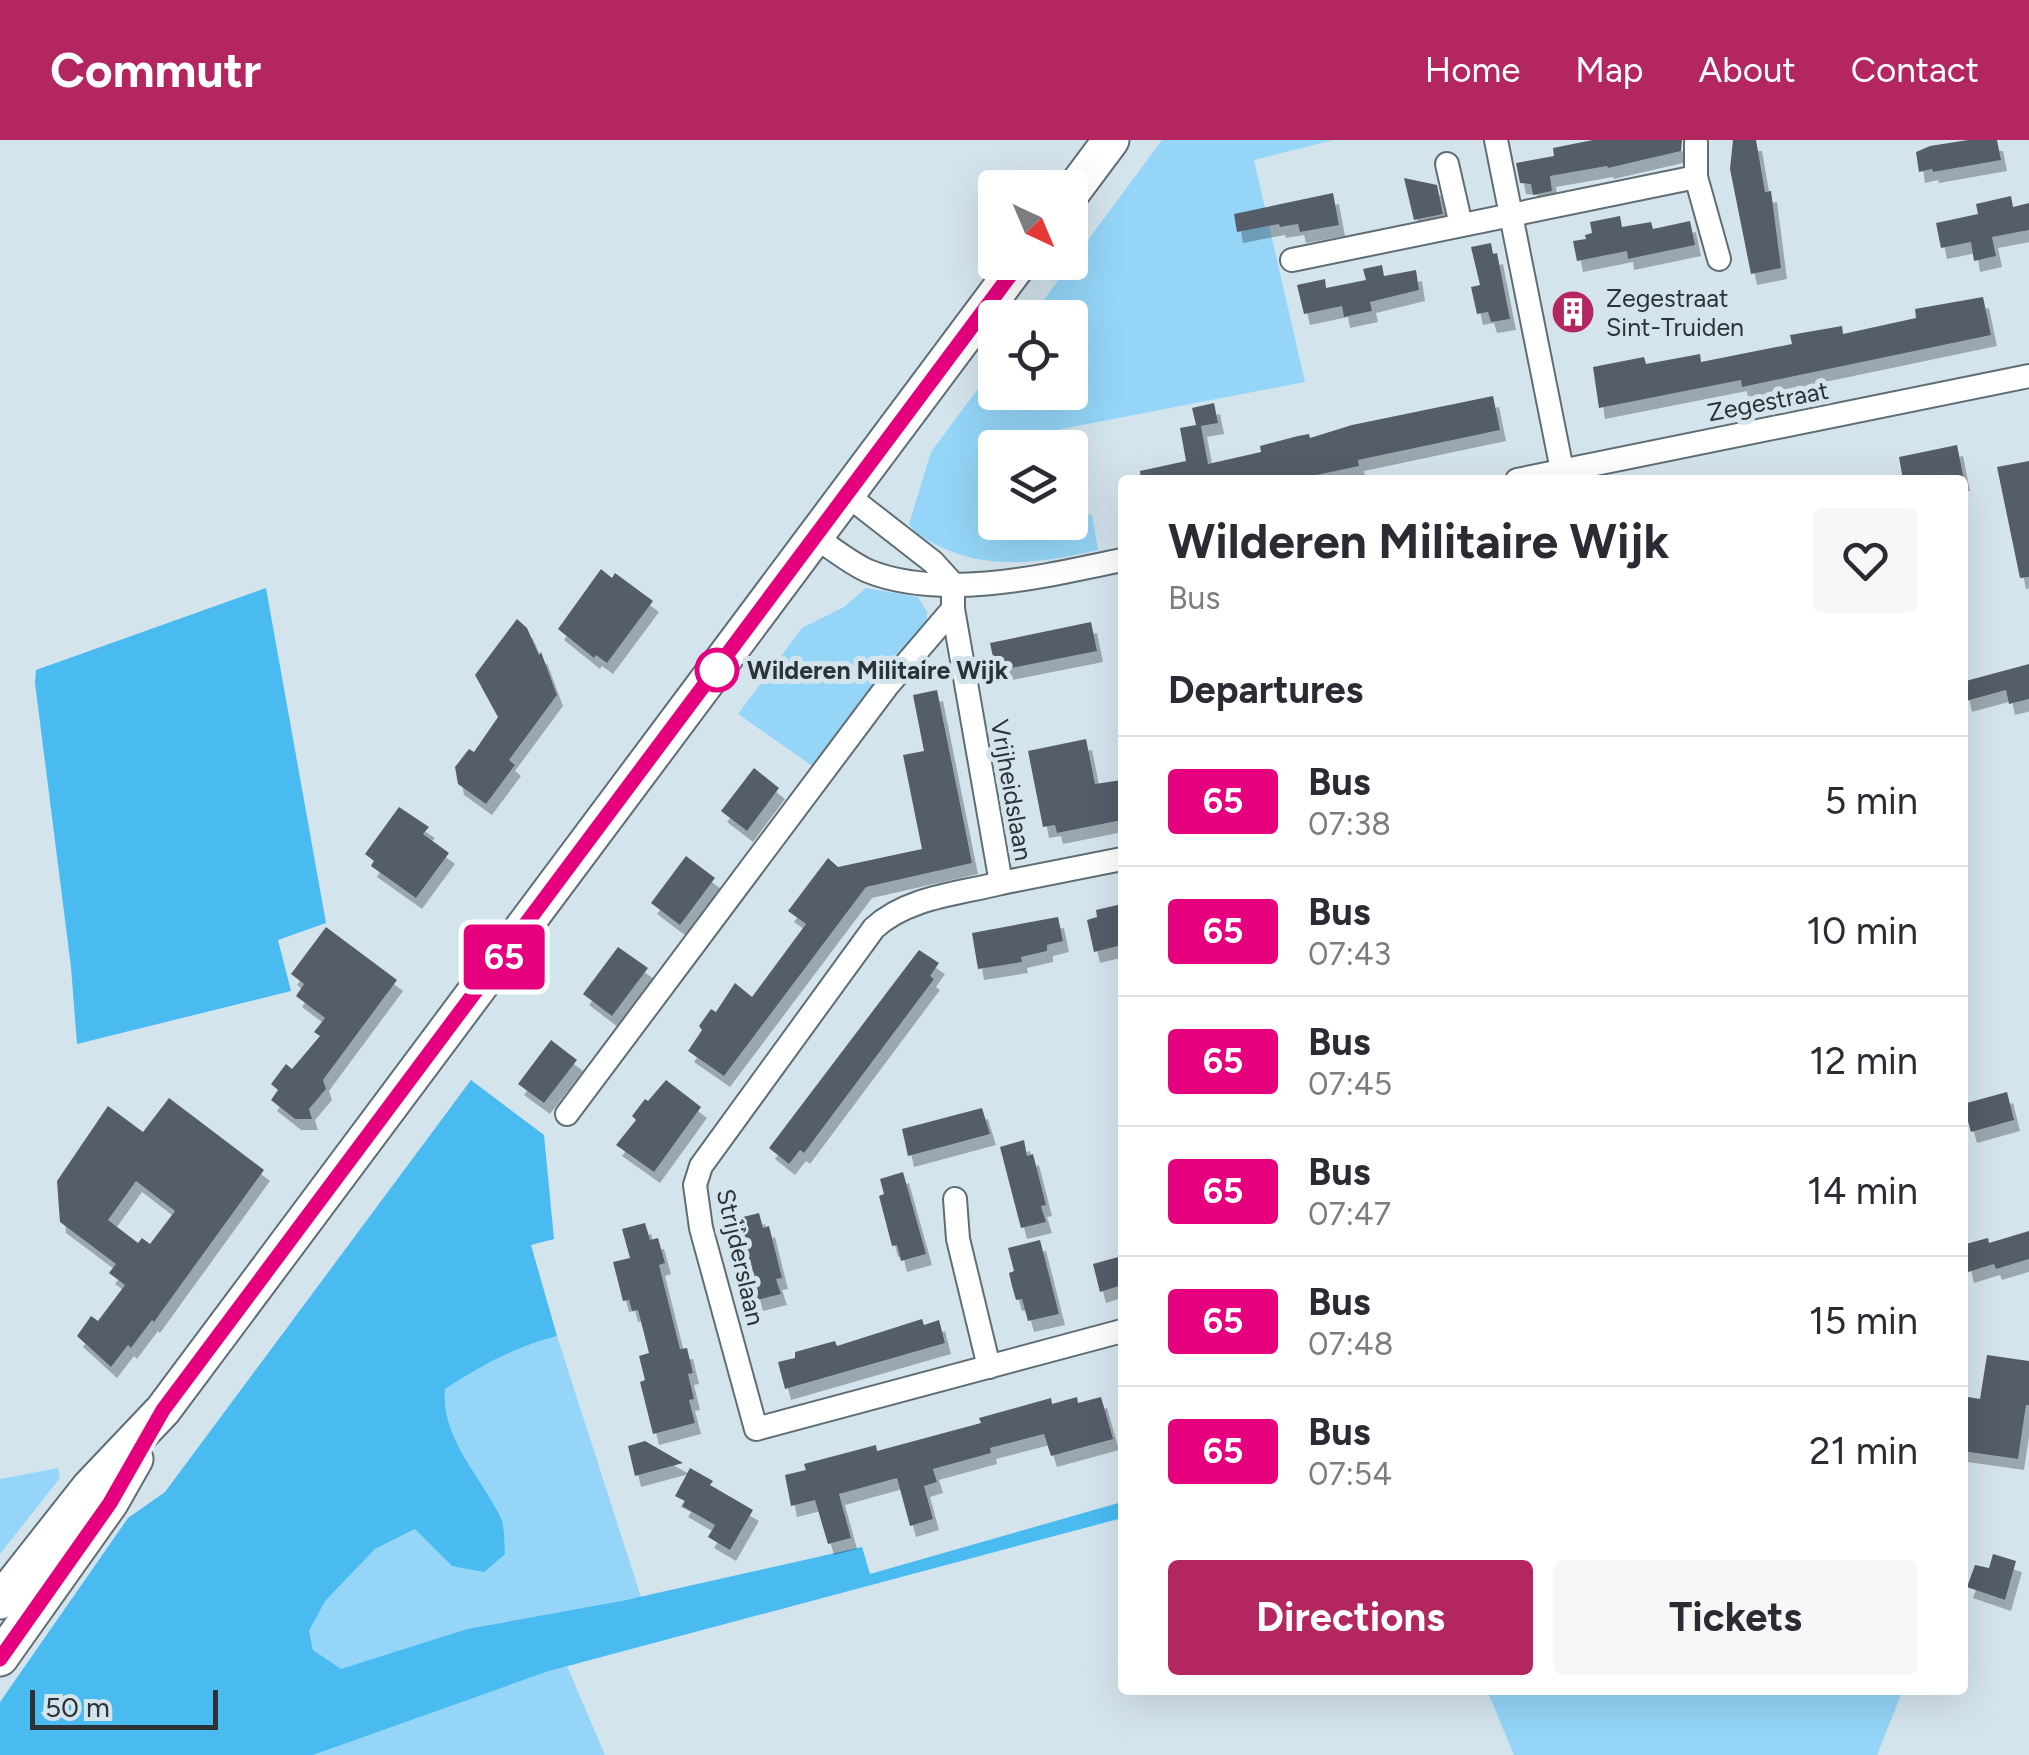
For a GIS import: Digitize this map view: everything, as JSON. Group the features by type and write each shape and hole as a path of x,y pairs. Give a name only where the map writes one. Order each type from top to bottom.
{"main road":[{"path":"1088,171 1111,140"},
{"path":"0,1601 89,1488 163,1410 1007,280"},
{"path":"0,1658 110,1503 163,1410"}],"street":[{"path":"1496,140 1564,475"},
{"path":"1696,143 1696,177 1719,259"},
{"path":"1447,164 1460,225"},
{"path":"1292,260 1696,177"},
{"name":"Zegestraat","path":"1564,475 2029,376"},
{"path":"847,495 933,562 954,584"},
{"path":"816,537 866,570 919,584 1050,575 1118,561"},
{"name":"Vrijheidslaan","path":"954,584 953,609 1001,883 1118,860"},
{"path":"567,1114 888,685 953,609"},
{"name":"Strijderslaan","path":"1001,883 910,905 891,912 874,928 700,1166 694,1185 701,1228 756,1429 1118,1332"},
{"path":"955,1199 958,1238 990,1367"}],"shaded area":[{"path":"1162,140 1334,140 1254,160 1305,382 1056,430 978,430 978,540 1088,540 1088,515 1092,514 1098,550 1038,561 999,562 960,555 927,540 909,524 931,452 978,389 978,410 1088,410 1088,300 1044,300 1058,280 1088,280 1088,240"},
{"path":"266,588 326,923 278,940 291,991 77,1044 36,670"},
{"path":"866,588 918,597 927,612 927,621 814,767 738,714 802,628 844,607"},
{"path":"471,1080 544,1135 554,1239 531,1245 557,1336 499,1358 445,1389 445,1407 455,1440 502,1520 505,1554 484,1572 452,1566 415,1529 375,1549 325,1601 309,1631 313,1650 341,1669 467,1629 626,1600 862,1547 870,1574 1118,1503 1118,1519 549,1671 313,1755 0,1755 0,1702 128,1518 165,1492"},
{"path":"557,1336 641,1597 467,1629 341,1670 313,1650 309,1631 324,1601 375,1549 415,1529 502,1519 455,1441 445,1406 445,1388 499,1357"},
{"path":"58,1468 60,1478 0,1554 0,1479"},
{"path":"567,1666 605,1755 313,1755 549,1671"},
{"path":"1489,1695 1901,1695 1877,1755 1514,1755"}],"building":[{"path":"1593,140 1682,140 1681,151 1608,168 1550,176 1552,191 1533,195 1531,184 1520,183 1516,163 1554,156 1553,148"},
{"path":"1733,140 1756,140 1765,192 1771,191 1781,268 1751,274 1730,169"},
{"path":"1968,140 1997,140 2001,160 1919,172 1916,152"},
{"path":"1404,178 1437,185 1443,214 1414,220"},
{"path":"1333,193 1339,225 1300,232 1298,224 1279,224 1237,232 1234,214"},
{"path":"2011,196 2013,207 2029,203 2029,230 1992,237 1996,256 1974,261 1971,242 1941,248 1936,223 1978,214 1976,204"},
{"path":"1620,216 1622,227 1651,222 1653,229 1690,221 1695,245 1628,259 1627,251 1577,261 1573,241 1586,239 1585,235 1592,233 1590,222"},
{"path":"1491,243 1493,254 1497,253 1510,319 1491,322 1488,312 1477,314 1471,287 1480,285 1471,247"},
{"path":"1382,265 1384,276 1416,270 1419,290 1370,302 1372,311 1344,317 1342,306 1304,314 1297,285 1325,279 1326,288 1366,280 1363,269"},
{"path":"1983,297 1991,335 1742,387 1741,380 1599,408 1593,367 1644,357 1646,364 1700,354 1701,362 1792,344 1790,335 1842,326 1843,334 1916,318 1915,309"},
{"path":"1493,396 1500,430 1358,460 1359,466 1317,475 1140,475 1140,471 1186,461 1180,428 1196,425 1192,408 1214,403 1218,423 1201,426 1208,464 1261,452 1260,446 1309,434 1310,438 1352,425"},
{"path":"1957,445 1963,475 1902,475 1899,457"},
{"path":"2029,461 2029,577 2020,578 1997,467"},
{"path":"601,569 612,578 615,573 653,601 607,663 596,655 594,658 558,629"},
{"path":"517,619 527,628 539,655 541,652 557,695 509,760 515,765 486,804 458,784 455,767 469,749 474,752 498,717 475,675"},
{"path":"1091,622 1097,651 996,671 990,643"},
{"path":"2029,664 2029,699 2009,704 2006,690 1968,700 1968,680"},
{"path":"937,690 972,863 866,887 724,1076 688,1051 702,1030 699,1026 711,1009 716,1012 735,983 752,997 806,924 788,911 828,858 838,867 922,849 903,755 924,751 913,695"},
{"path":"1086,739 1095,784 1118,781 1118,821 1057,833 1055,825 1043,827 1028,751"},
{"path":"754,768 779,788 747,831 721,811"},
{"path":"399,807 429,827 423,834 449,853 416,898 371,866 374,861 365,854"},
{"path":"686,856 715,878 680,925 651,903"},
{"path":"1118,905 1118,946 1094,952 1087,920 1097,917 1096,910"},
{"path":"1058,917 1063,941 1047,945 1047,951 1021,957 1022,962 978,969 972,933"},
{"path":"326,927 397,980 323,1080 326,1089 309,1109 312,1119 295,1119 271,1100 278,1090 271,1084 286,1064 292,1069 320,1036 314,1032 325,1018 296,996 304,984 291,974"},
{"path":"618,947 648,968 612,1016 583,994"},
{"path":"919,950 939,963 930,976 934,979 804,1153 800,1150 789,1164 769,1148"},
{"path":"551,1040 577,1060 544,1103 518,1084"},
{"path":"666,1080 701,1107 654,1172 616,1145 636,1120 632,1116 645,1099 648,1101"},
{"path":"2007,1092 2014,1120 1971,1132 1968,1103"},
{"path":"169,1098 264,1170 154,1322 111,1367 77,1336 91,1316 98,1321 125,1285 109,1273 116,1264 60,1222 57,1181 108,1106 143,1132","holes":["136,1181 175,1211 150,1244 142,1238 138,1243 108,1220"]},
{"path":"982,1108 990,1134 908,1156 902,1129"},
{"path":"1024,1140 1027,1156 1033,1154 1046,1205 1041,1206 1046,1222 1021,1228 1000,1147"},
{"path":"903,1172 926,1254 901,1261 897,1245 892,1246 879,1196 884,1194 880,1179"},
{"path":"759,1213 763,1228 769,1226 782,1278 776,1279 781,1294 757,1300 735,1219"},
{"path":"645,1223 650,1240 658,1238 665,1263 659,1265 680,1349 687,1348 694,1399 689,1400 695,1423 653,1434 640,1382 645,1380 639,1356 649,1353 638,1310 632,1311 629,1300 623,1301 613,1262 630,1258 622,1229"},
{"path":"2029,1231 2029,1259 1968,1272 1968,1243 1988,1238 1989,1243"},
{"path":"1040,1240 1059,1314 1028,1321 1022,1299 1016,1300 1012,1286 1009,1273 1014,1271 1008,1248"},
{"path":"1118,1257 1118,1286 1100,1292 1093,1264"},
{"path":"922,1319 924,1325 939,1320 945,1343 785,1389 778,1362 795,1358 795,1352 835,1341 837,1346"},
{"path":"1987,1355 2029,1361 2029,1405 2018,1459 1968,1452 1968,1397 1980,1399"},
{"path":"1077,1397 1078,1403 1101,1397 1113,1439 1051,1456 1044,1434 933,1469 937,1482 924,1486 933,1519 910,1526 897,1478 839,1494 851,1538 828,1544 815,1500 791,1506 785,1475 806,1470 804,1464 876,1445 877,1451 981,1423 979,1418 1051,1398 1052,1404"},
{"path":"645,1441 683,1463 635,1476 628,1446"},
{"path":"690,1468 713,1481 710,1485 753,1510 730,1550 708,1537 715,1525 682,1506 685,1501 675,1496"},
{"path":"1993,1554 2016,1561 2005,1600 1968,1587 1975,1565 1989,1568"}],"bus line":[{"name":"65","path":"0,1659 110,1503 163,1410 1007,280"}],"place":[{"name":"Zegestraat Sint-Truiden","path":"1573,312"},
{"name":"Wilderen Militaire Wijk","path":"717,670"}]}
